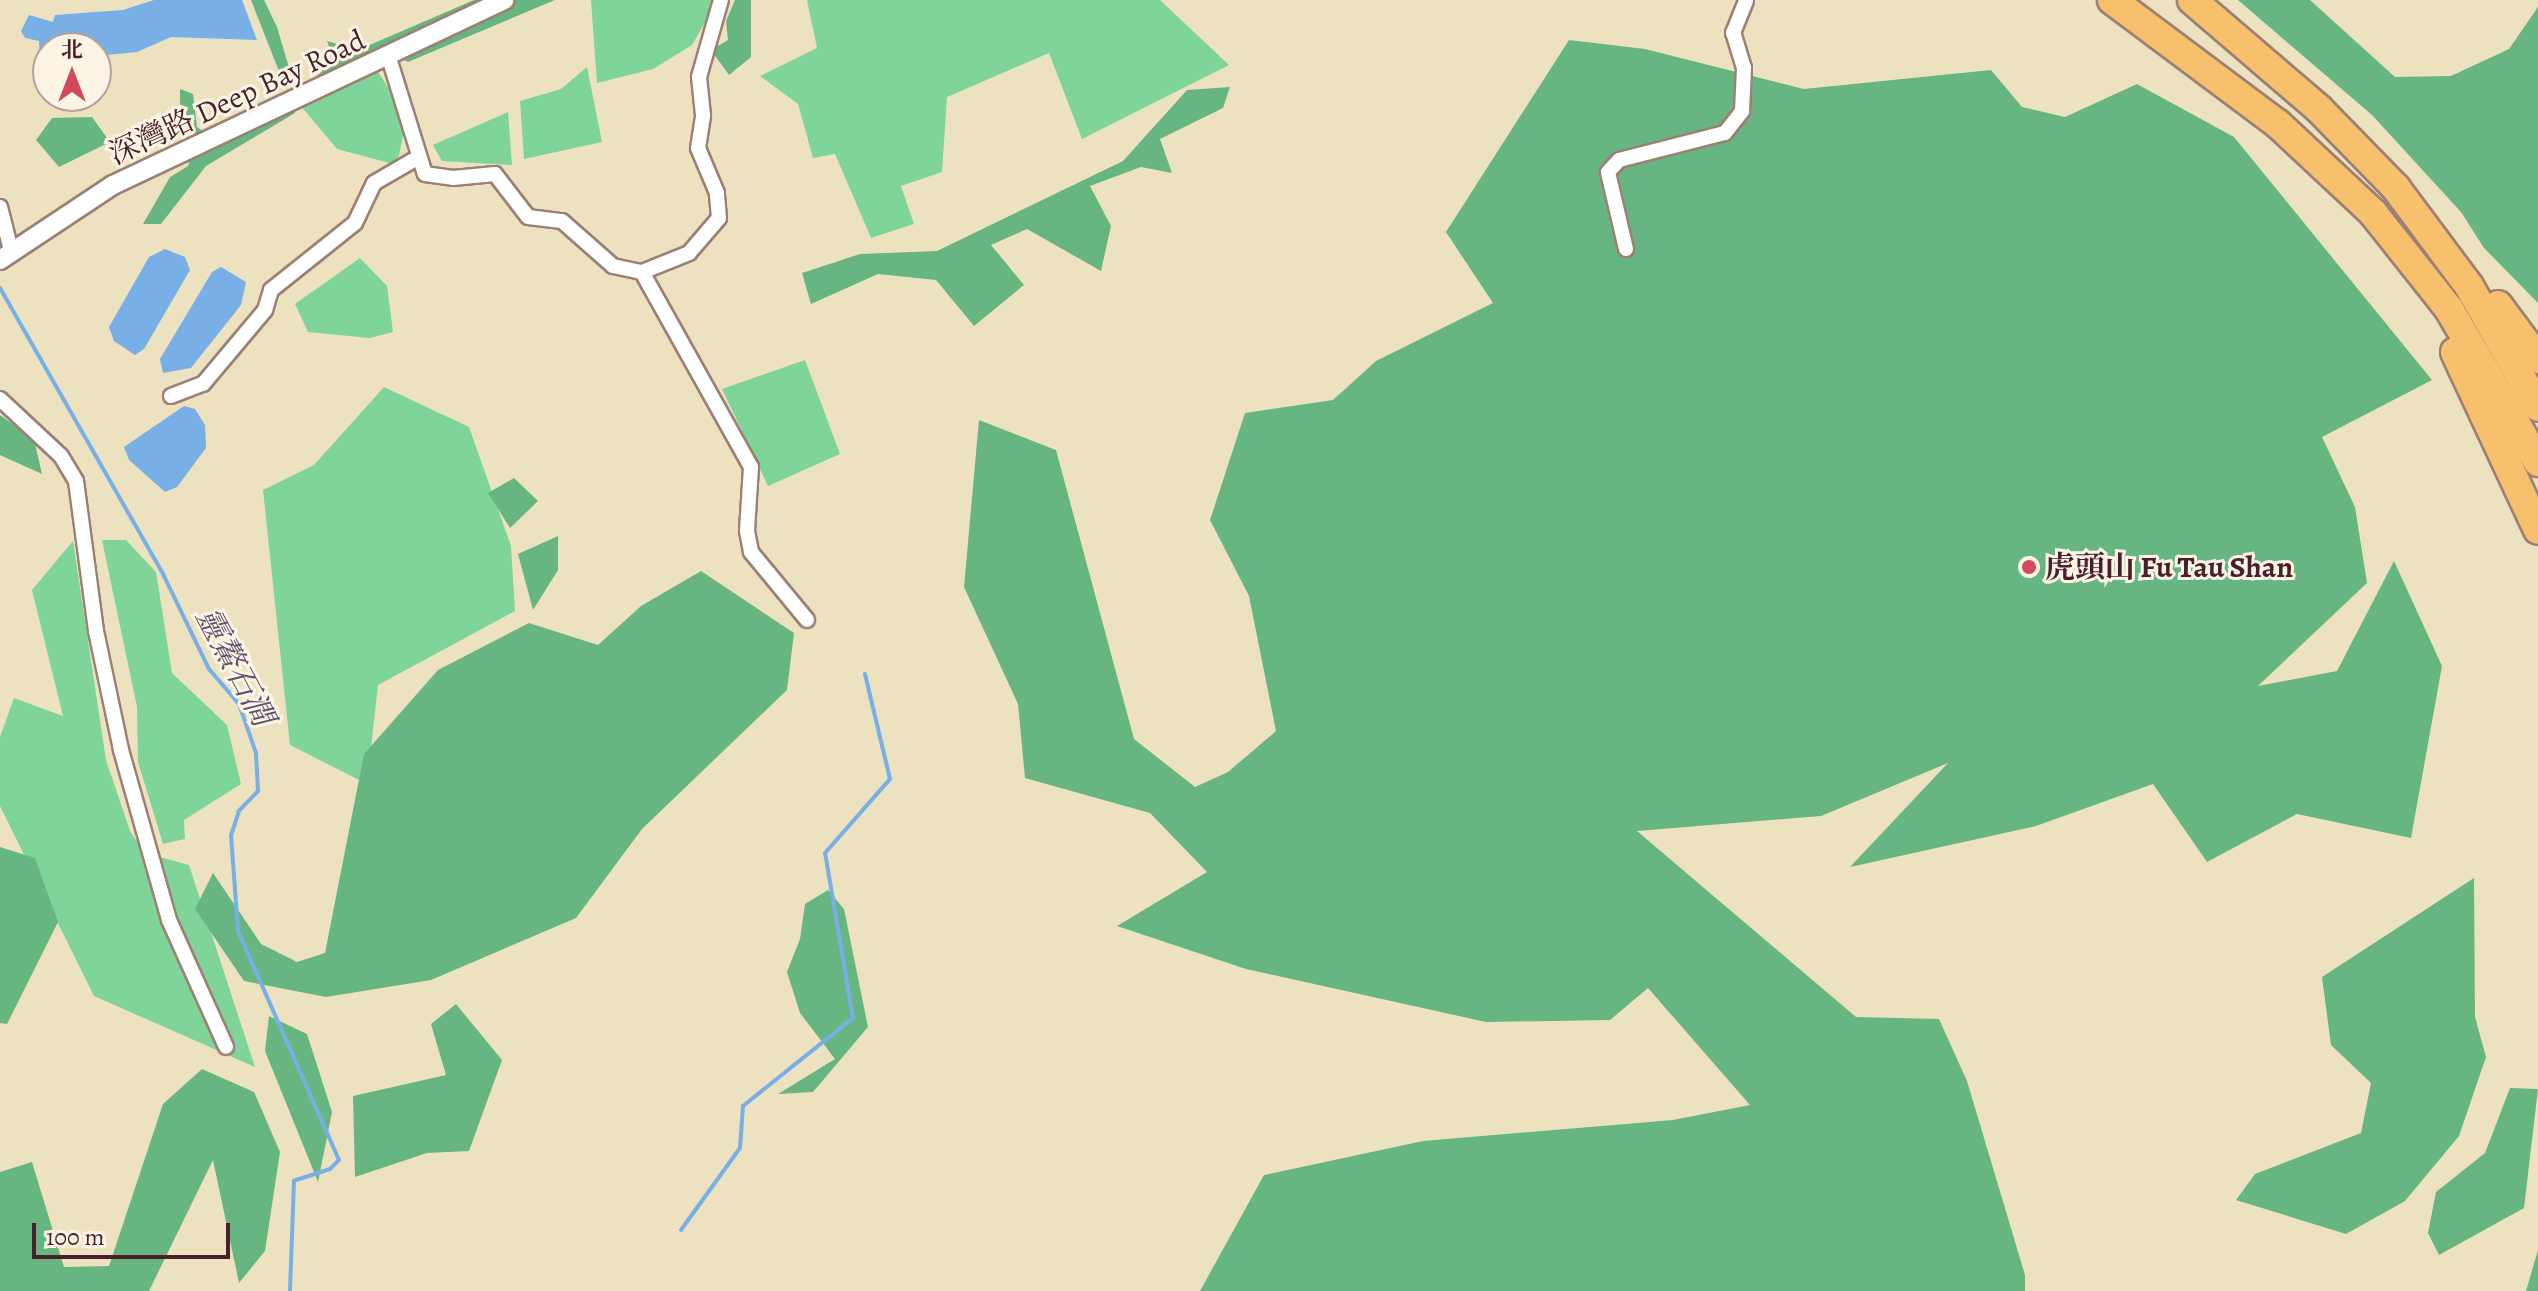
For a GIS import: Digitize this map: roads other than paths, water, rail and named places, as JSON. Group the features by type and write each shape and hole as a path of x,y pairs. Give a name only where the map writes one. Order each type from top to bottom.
{"highway":[{"path":"2112,0 2300,142 2353,192 2414,261 2449,309 2538,462"},
{"path":"2196,4 2343,132 2490,295 2538,359"},
{"path":"2439,242 2538,407"},
{"path":"2414,261 2429,305 2464,369 2538,530"}],"street":[{"name":"深灣路 Deep Bay Road","path":"6,255 113,185 389,58 505,0"},
{"path":"389,58 405,96 417,158 425,174 453,178 495,174 528,217 562,221 613,266 642,272 689,253 719,218 717,193 698,148 703,115 699,77 721,0"},
{"path":"1626,249 1608,172 1619,160 1725,133 1742,111 1744,68 1733,33 1746,0"},
{"path":"171,396 203,384 265,310 271,290 355,223 374,183 417,158"},
{"path":"0,207 6,255"},
{"path":"642,272 751,467 747,531 751,552 807,620"},
{"path":"0,399 61,456 76,481 96,631 121,750 169,920 226,1047"}],"water":[{"path":"154,0 242,0 257,40 171,37 137,52 112,54 112,32 32,32 32,40 25,38 21,31 29,15 53,22 55,15 123,10"},
{"path":"165,249 185,257 190,270 144,349 135,355 114,341 109,327 149,257"},
{"path":"221,267 246,282 241,305 191,368 163,373 160,359 212,272"},
{"path":"184,406 195,409 205,425 206,448 177,487 165,492 129,460 124,447"}],"waterway":[{"name":"靈鰲石澗","path":"0,288 163,574 209,669 239,704 256,753 258,791 239,811 231,835 238,931 339,1160 330,1169 294,1181 290,1291"},
{"path":"681,1230 740,1148 743,1106 853,1018 825,853 890,779 865,674"}],"place":[{"name":"虎頭山 Fu Tau Shan","path":"2029,567"}]}
